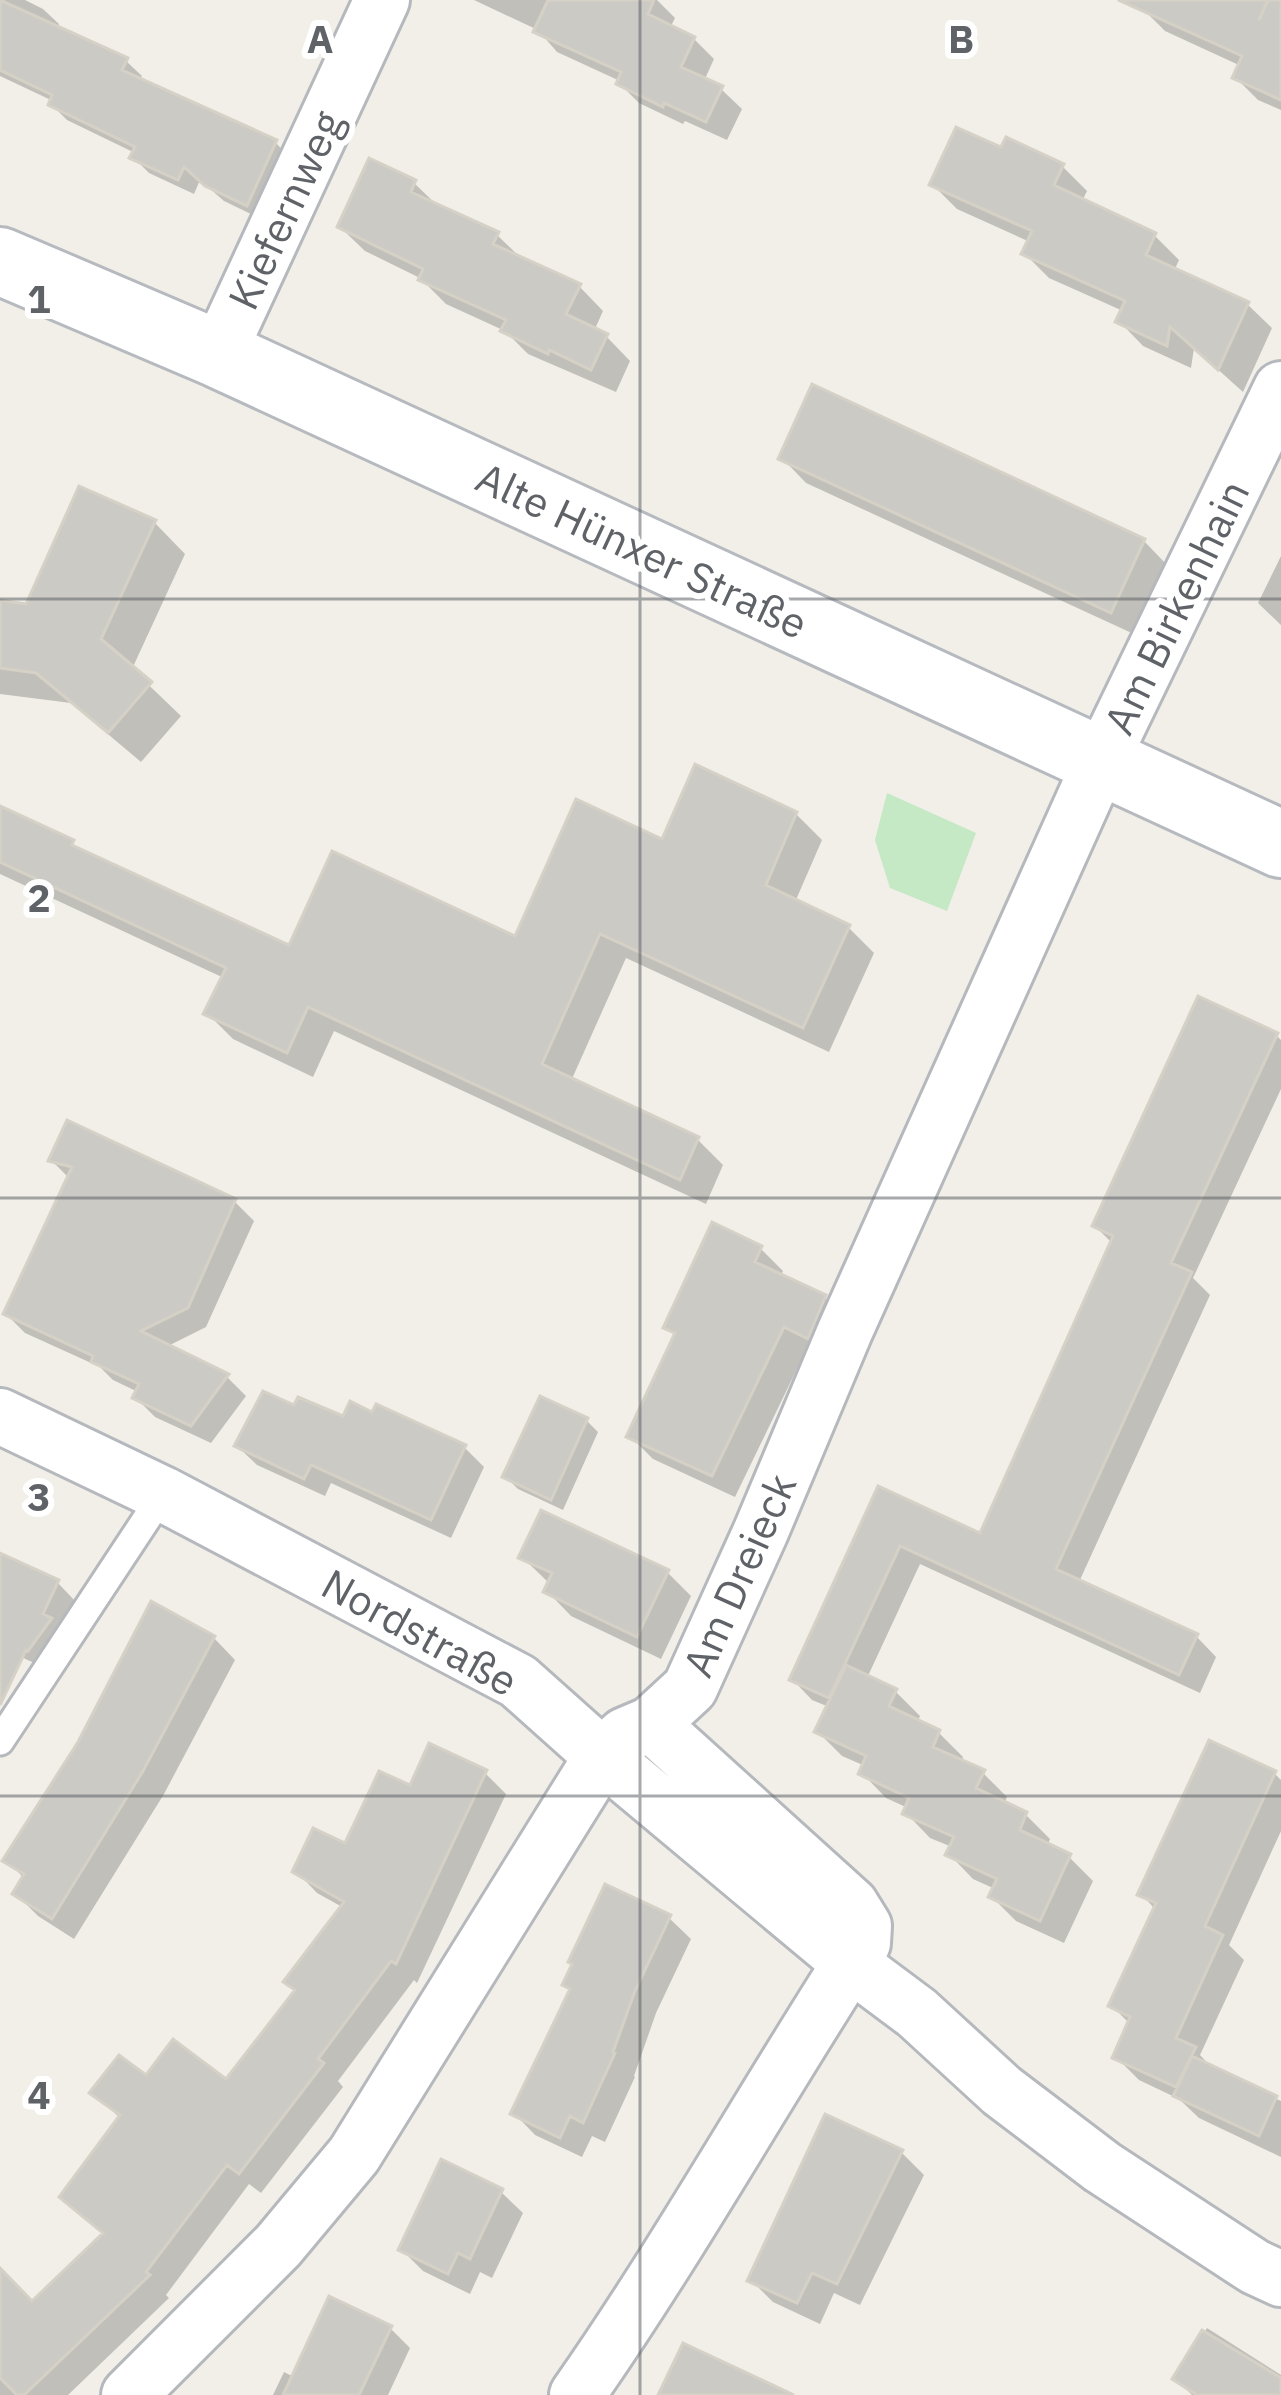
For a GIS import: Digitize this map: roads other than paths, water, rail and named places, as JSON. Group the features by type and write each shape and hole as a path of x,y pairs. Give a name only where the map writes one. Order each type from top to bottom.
{"street":[{"name":"Kiefernweg","path":"218,354 382,0"},
{"name":"Alte Hünxer Straße","path":"0,261 218,354 1281,844"},
{"name":"Am Birkenhain","path":"1102,761 1281,388"},
{"name":"Am Dreieck","path":"129,2395 278,2246 354,2155 602,1756 626,1735 651,1724 690,1688 1102,761"},
{"name":"Nordstraße","path":"0,1416 164,1494 518,1682 850,1963 917,2013 1002,2091 1102,2167 1255,2267 1281,2279"},
{"path":"577,2395 639,2307 863,1943 863,1926 851,1906 651,1724"}],"lane":[{"path":"0,1742 164,1494"}]}
